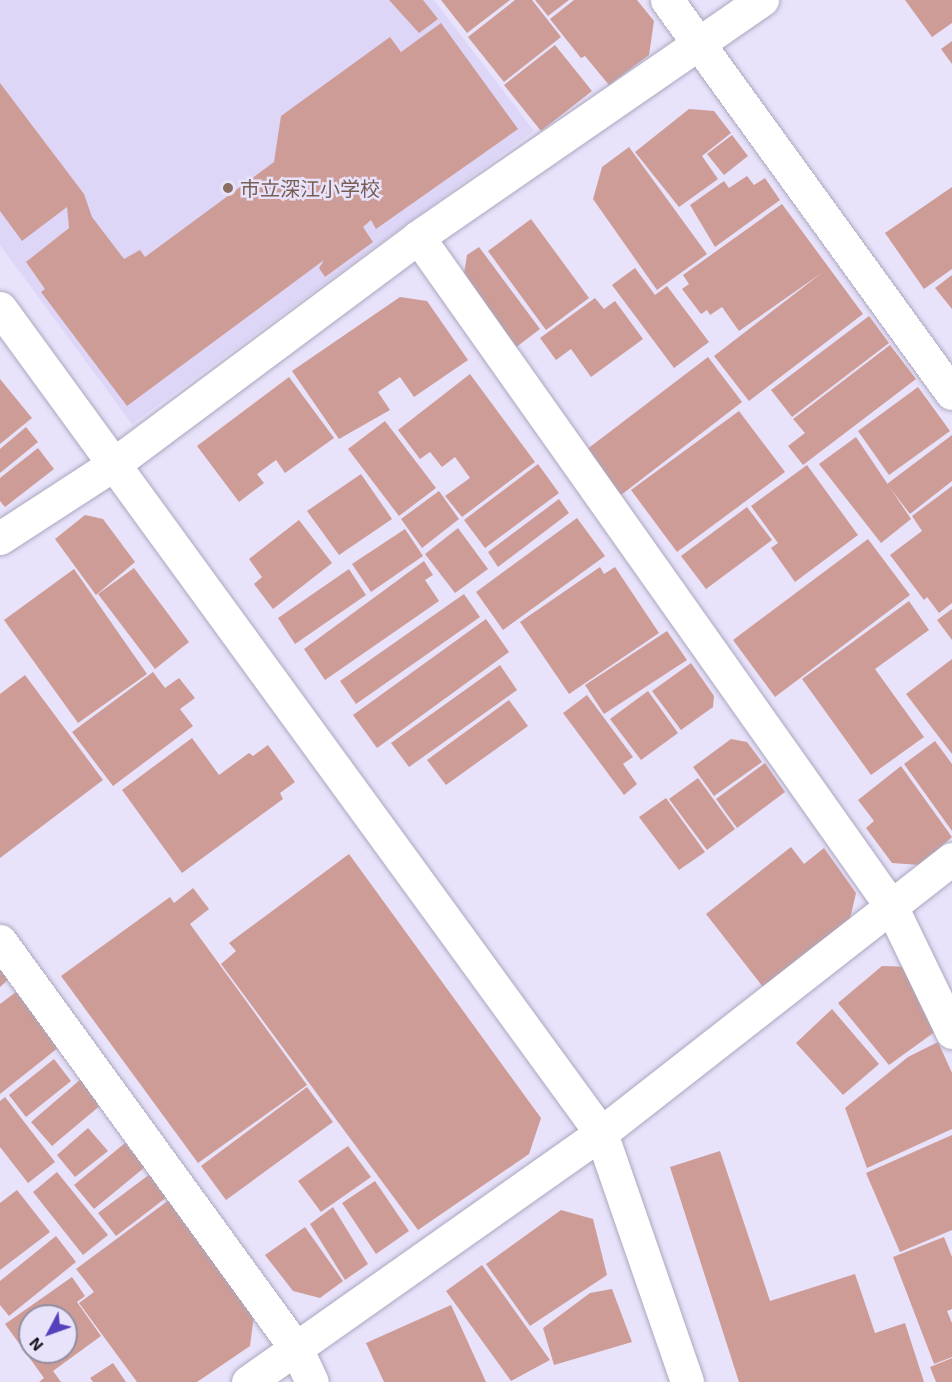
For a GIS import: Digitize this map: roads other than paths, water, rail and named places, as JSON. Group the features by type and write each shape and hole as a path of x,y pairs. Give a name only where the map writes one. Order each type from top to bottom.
{"street":[{"path":"667,0 952,393"},
{"path":"0,538 114,464 418,237 762,0"},
{"path":"418,237 891,906 952,1032"},
{"path":"0,308 601,1133 687,1382"},
{"path":"248,1382 297,1350 601,1133 952,860"},
{"path":"0,941 297,1350 312,1382"}],"place":[{"name":"市立深江小学校","path":"228,188"}]}
